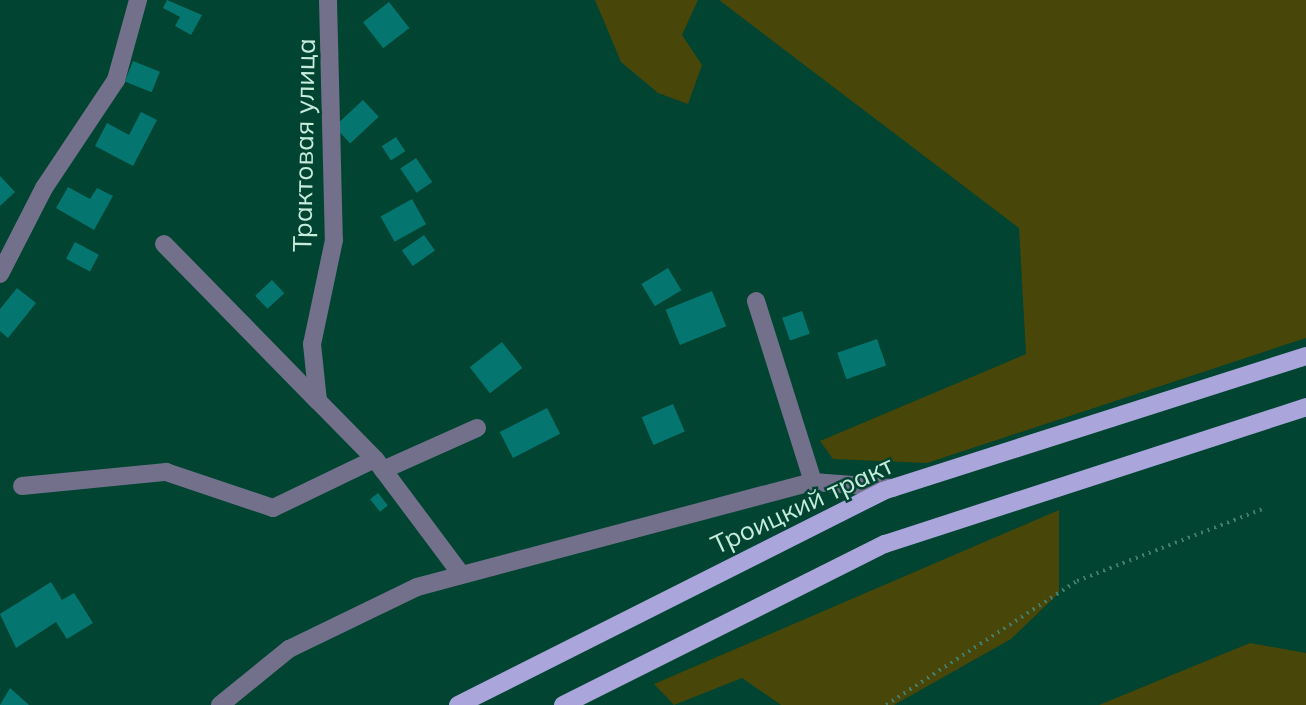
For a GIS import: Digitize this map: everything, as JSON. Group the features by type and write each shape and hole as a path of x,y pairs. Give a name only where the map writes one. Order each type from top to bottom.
{"main road":[{"name":"Троицкий тракт","path":"458,705 893,488 1306,356"},
{"path":"563,705 885,544 1306,407"}],"street":[{"path":"0,274 44,188 116,80 138,0"},
{"name":"Трактовая улица","path":"318,401 312,344 334,240 328,0"},
{"path":"164,244 379,465 461,574"},
{"path":"756,301 813,482"},
{"path":"22,486 166,472 272,508 477,428"},
{"path":"220,705 289,649 417,587 813,482 893,488"}],"path":[{"path":"886,705 1077,581 1265,508"}],"shaded area":[{"path":"595,0 698,0 682,35 702,65 688,104 658,93 621,62"},
{"path":"719,0 1306,0 1306,338 927,463 833,459 820,441 1026,354 1019,228"},
{"path":"1059,510 1059,593 1011,639 894,705 781,705 742,678 674,705 654,684"},
{"path":"1250,643 1306,653 1306,705 1099,705"}],"building":[{"path":"167,0 202,15 191,35 175,26 180,17 163,8"},
{"path":"389,2 409,28 383,48 363,22"},
{"path":"133,61 160,72 152,92 125,81"},
{"path":"363,100 379,117 350,143 334,127"},
{"path":"141,112 157,120 133,166 95,146 107,123 129,135"},
{"path":"396,137 405,151 391,161 382,146"},
{"path":"416,158 432,182 416,193 400,169"},
{"path":"0,176 15,192 0,206"},
{"path":"68,187 90,199 97,188 113,196 94,230 56,208"},
{"path":"412,199 426,224 395,242 381,216"},
{"path":"424,235 435,251 413,266 402,250"},
{"path":"75,242 99,255 90,271 66,259"},
{"path":"668,268 681,290 655,306 641,284"},
{"path":"272,280 284,293 267,309 255,296"},
{"path":"17,288 36,303 8,338 0,331 0,309"},
{"path":"712,291 726,326 680,345 666,310"},
{"path":"802,311 810,334 790,341 782,318"},
{"path":"877,339 886,365 846,379 837,353"},
{"path":"502,342 522,368 490,393 470,367"},
{"path":"673,404 685,432 653,445 642,417"},
{"path":"547,408 560,434 513,458 500,432"},
{"path":"378,493 388,506 380,512 370,499"},
{"path":"51,582 62,600 74,593 93,623 67,639 56,622 16,648 0,614"},
{"path":"10,688 29,705 0,705"}]}
